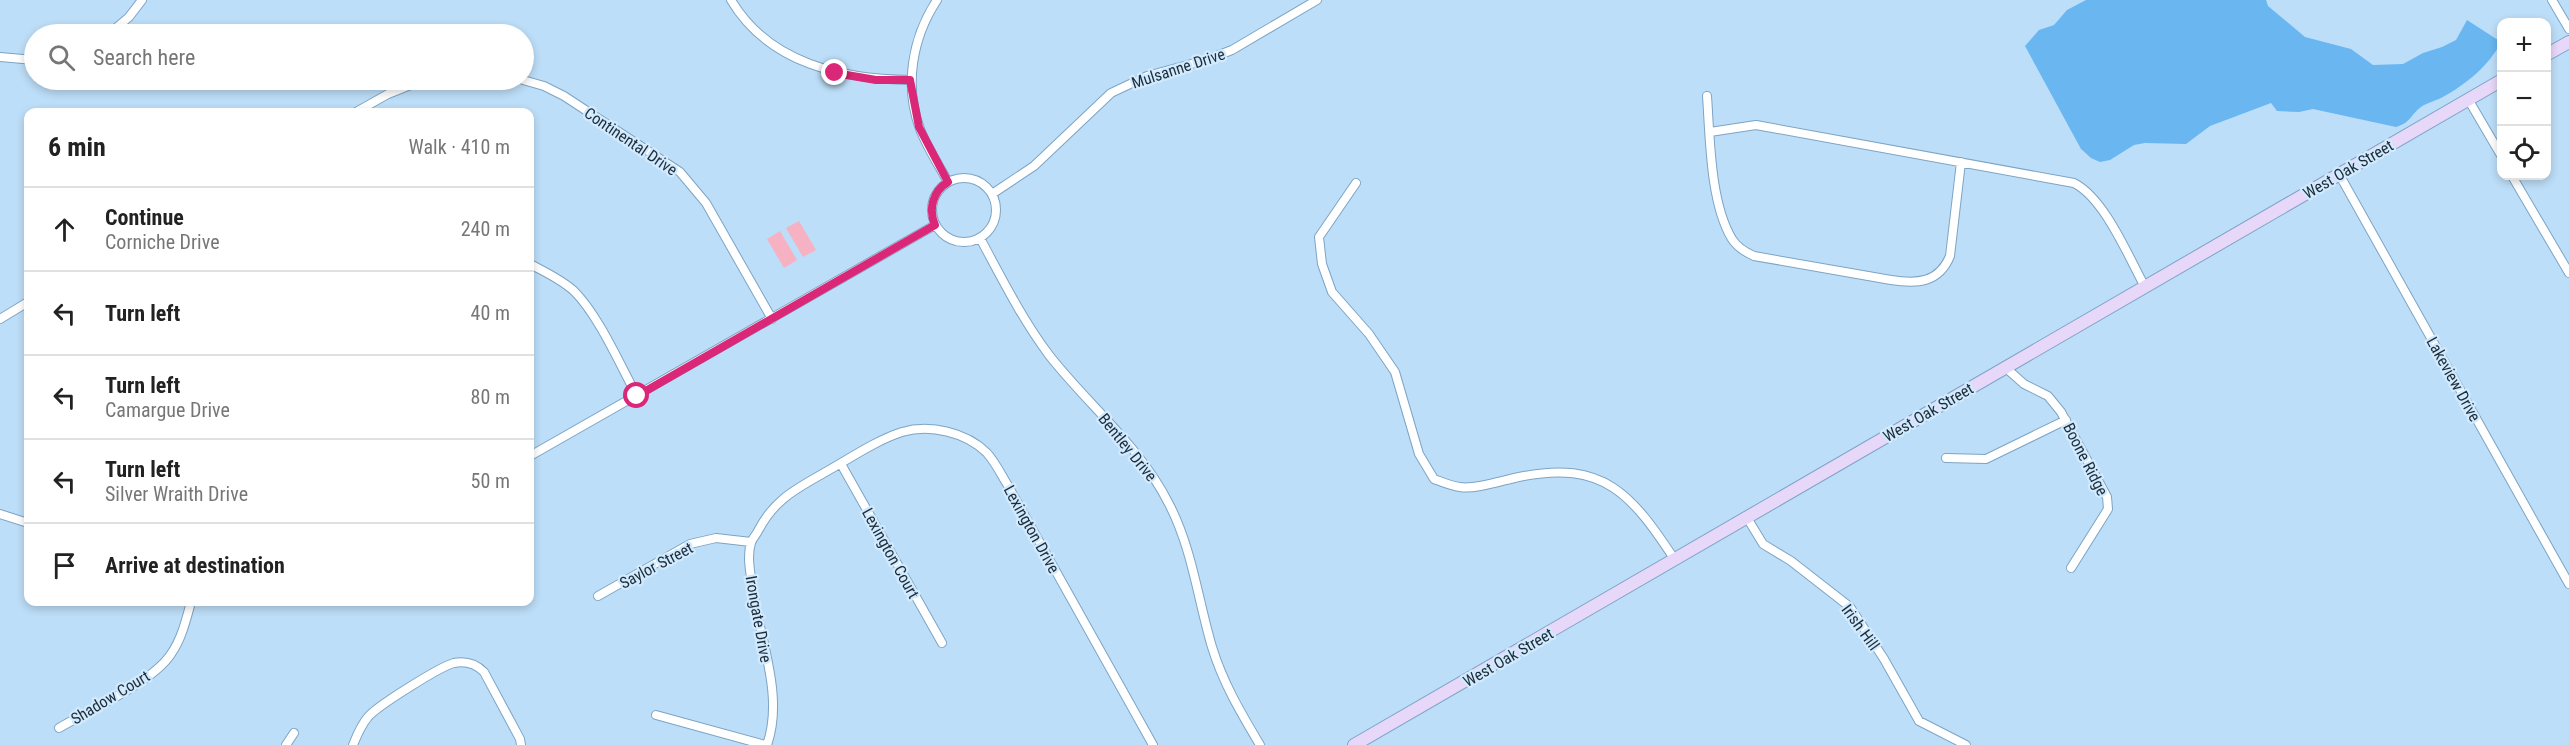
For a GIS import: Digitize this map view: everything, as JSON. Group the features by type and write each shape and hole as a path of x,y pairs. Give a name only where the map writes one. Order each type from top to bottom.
{"main road":[{"path":"2551,52 2569,42"},
{"name":"West Oak Street","path":"1354,745 2497,83"}],"street":[{"path":"121,24 141,0"},
{"path":"732,0 768,42 812,66 855,77 910,80"},
{"path":"937,0 918,37 910,80 919,127 948,182"},
{"name":"Mulsanne Drive","path":"992,194 1034,166 1100,103 1124,86 1147,76 1227,52 1256,38 1317,0"},
{"path":"2552,0 2569,29"},
{"path":"0,57 24,59"},
{"name":"Continental Drive","path":"534,83 564,96 680,172 706,203 772,319"},
{"path":"363,108 395,90"},
{"path":"1707,96 1715,185 1726,225 1732,240 1741,249 1754,256 1911,283 1924,282 1936,276 1946,267 1950,256 1961,162"},
{"path":"2468,99 2497,148"},
{"path":"1710,132 1756,125 2074,183 2085,188 2097,200 2145,287"},
{"name":"Lakeview Drive","path":"2339,174 2569,584"},
{"path":"959,177 976,179 992,194 996,203 995,219 991,227 980,238 966,242 957,241 941,233 935,225 931,211 932,201 935,194 948,182 959,177"},
{"path":"2514,180 2569,273"},
{"path":"1356,183 1319,237 1322,264 1332,292 1369,334 1395,372 1419,454 1434,479 1462,488 1534,474 1582,474 1619,489 1647,517 1675,560"},
{"path":"534,454 935,225"},
{"name":"Bentley Drive","path":"980,238 1033,332 1050,356 1138,455 1169,503 1183,537 1213,648 1232,699 1260,745"},
{"path":"534,266 555,276 574,291 588,308 637,396"},
{"path":"0,319 24,305"},
{"name":"Boone Ridge","path":"2006,368 2024,384 2048,396 2066,420 2107,497 2108,510 2071,568"},
{"path":"1946,458 1986,459 2066,420"},
{"name":"Lexington Drive","path":"841,464 886,438 915,429 935,429 954,434 972,442 987,453 1153,745"},
{"name":"Irongate Drive","path":"766,745 773,727 773,701 752,586 751,542 766,516 778,502 841,464"},
{"name":"Lexington Court","path":"841,464 942,643"},
{"path":"0,514 24,522"},
{"name":"Irish Hill","path":"1746,516 1763,544 1791,561 1850,607 1884,659 1919,721 1966,745"},
{"name":"Saylor Street","path":"598,596 690,544 716,538 751,542"},
{"name":"Shadow Court","path":"59,728 143,679 162,665 182,635 190,606"},
{"path":"352,745 368,717 382,705 452,663 466,663 478,666 484,672 520,739 521,745"},
{"path":"656,715 766,745"},
{"path":"286,745 294,733"}],"shaded area":[{"path":"799,221 816,250 803,257 786,228"},
{"path":"780,231 797,260 784,268 767,239"}],"water":[{"path":"2086,0 2266,0 2268,6 2305,37 2351,49 2373,65 2403,64 2423,53 2442,47 2456,40 2467,20 2497,39 2497,49 2483,67 2468,80 2443,97 2421,107 2408,121 2396,127 2313,109 2299,112 2277,111 2271,103 2210,126 2186,144 2134,145 2110,160 2100,162 2081,149 2025,46 2039,30 2054,25 2067,10"}],"route":[{"path":"637,396 935,225 931,211 932,201 942,185 948,182 919,127 910,80 876,80 835,73"}]}
